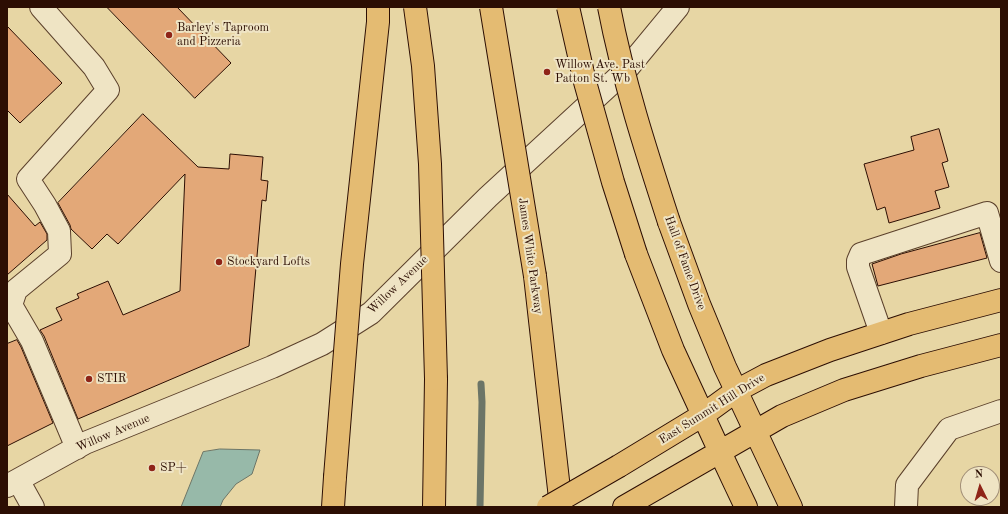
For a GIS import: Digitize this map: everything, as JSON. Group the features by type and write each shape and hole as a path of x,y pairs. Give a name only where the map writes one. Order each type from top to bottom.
{"main road":[{"path":"333,507 352,264 378,22 378,7"},
{"path":"414,7 423,66 430,164 436,379 434,507"},
{"name":"James White Parkway","path":"491,7 535,276 561,507"},
{"path":"568,7 585,82 613,182 636,254 673,350 746,507"},
{"name":"Hall of Fame Drive","path":"609,7 642,137 669,222 699,304 725,366 791,507"},
{"name":"East Summit Hill Drive","path":"548,507 703,415 736,391 766,375 830,350 908,324 1001,300"},
{"path":"624,507 782,416 844,390 921,366 1001,345"}],"street":[{"path":"41,7 94,67 108,90 28,180 45,205 59,231 60,254 16,290 11,305 32,341 77,448"},
{"name":"Willow Avenue","path":"13,483 92,440 315,348 371,313 488,197 626,70 678,7"},
{"path":"880,333 858,267 858,261 861,254 994,209 1001,261"},
{"path":"906,507 907,486 949,429 1001,411"},
{"path":"13,483 33,507"}],"shaded area":[{"path":"220,449 260,450 252,474 236,484 223,500 220,507 181,507 203,452"}],"building":[{"name":"Barley's Taproom and Pizzeria","path":"107,7 177,7 231,63 195,98"},
{"path":"7,26 62,83 20,123 7,110"},
{"name":"Stockyard Lofts","path":"143,114 198,167 229,169 230,154 263,157 261,180 268,181 266,201 262,200 249,346 78,419 44,336 40,330 62,320 56,308 79,298 77,294 108,281 123,315 180,291 185,174 118,244 107,234 92,249 71,229 58,203"},
{"path":"939,129 948,161 942,163 949,187 935,191 940,208 889,223 885,207 877,210 864,164 914,150 911,137"},
{"path":"7,194 35,226 40,222 47,234 47,240 7,275"},
{"path":"980,233 987,258 878,286 872,264 901,254"},
{"path":"17,340 53,423 7,446 7,344"}],"waterway":[{"path":"480,507 481,384"}],"place":[{"name":"Barley's Taproom and Pizzeria","path":"169,35"},
{"name":"Willow Ave. Past Patton St. Wb","path":"547,72"},
{"name":"Stockyard Lofts","path":"219,262"},
{"name":"STIR","path":"89,379"},
{"name":"SP+","path":"152,468"}]}
